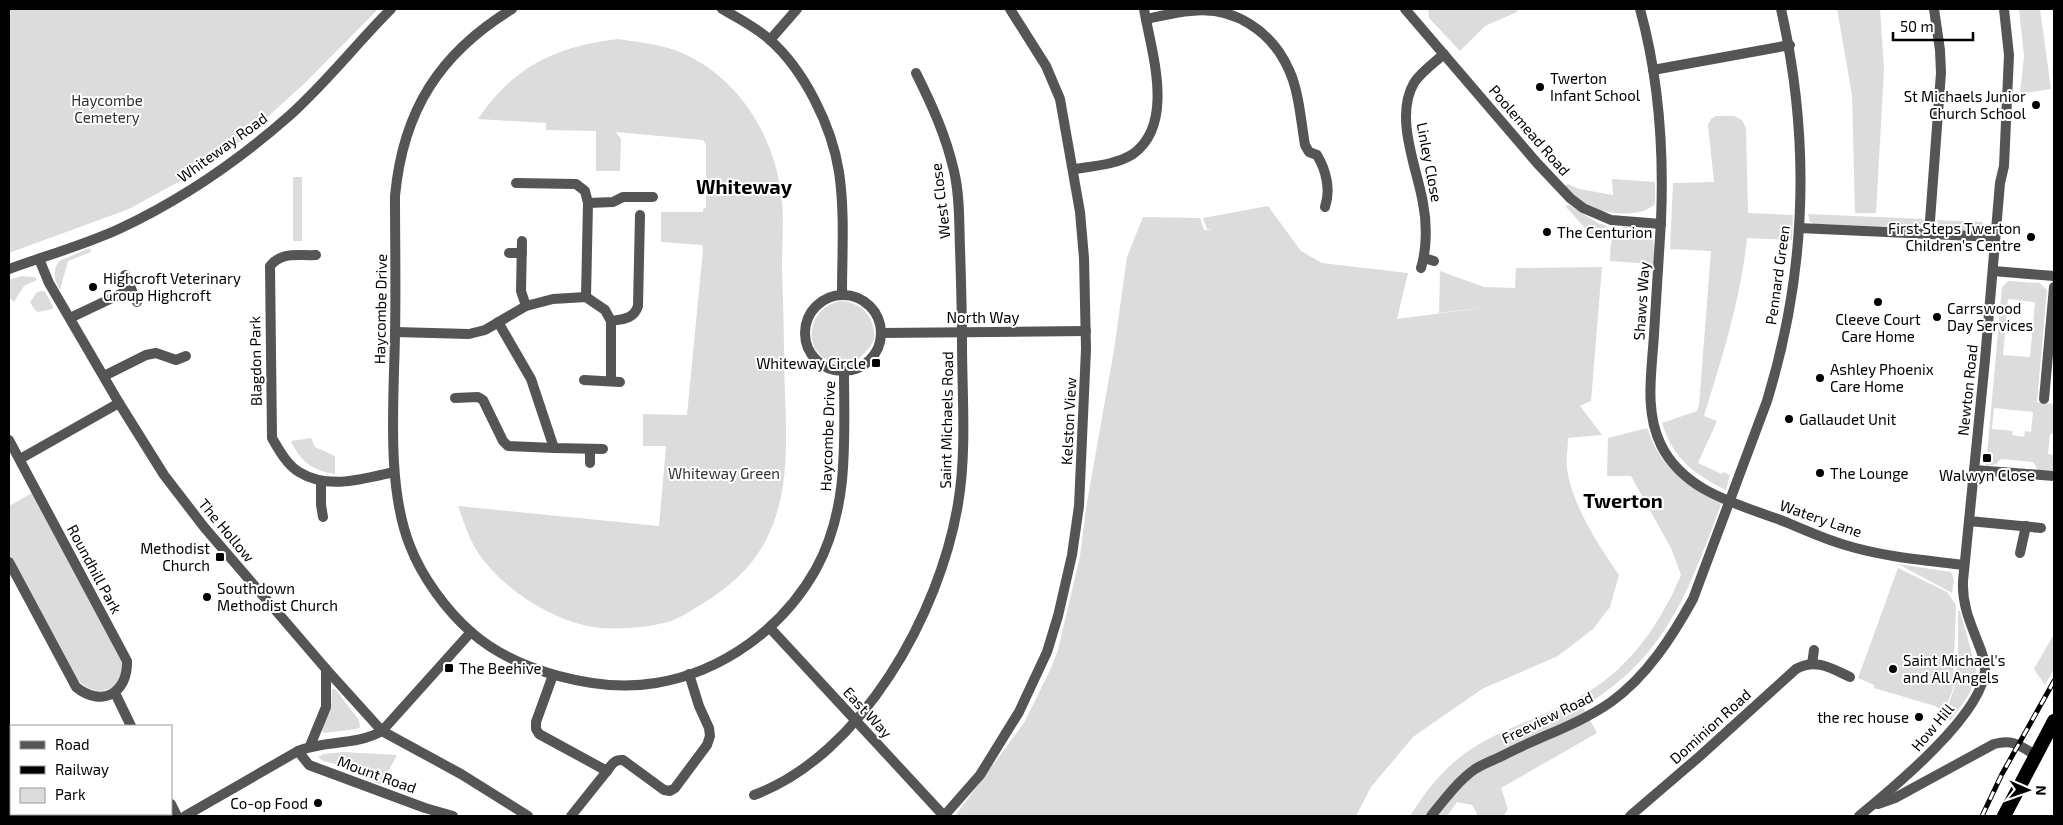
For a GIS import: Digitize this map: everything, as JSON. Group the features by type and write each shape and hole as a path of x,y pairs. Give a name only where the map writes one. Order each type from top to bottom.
{"highway":[{"path":"2004,816 2054,721"}],"street":[{"name":"Whiteway Road","path":"9,269 119,229 178,198 215,174 290,115 343,63 391,9"},
{"name":"Haycombe Drive","path":"512,9 489,23 467,41 446,62 436,76 410,125 402,151 395,196 394,472 402,521 409,544 418,564 451,611 471,632 489,645 517,660 553,675 582,682 641,685 657,683 718,663 770,628 787,610 815,570 828,542 837,516 843,487 844,371"},
{"path":"722,9 770,40 791,64 813,98 829,132 835,152 842,198 842,294 854,296 866,302 878,318 881,333"},
{"path":"770,40 796,9"},
{"name":"Kelston View","path":"944,816 980,775 1019,712 1047,652 1058,616 1072,555 1078,514 1084,429 1086,331 1084,258 1080,212 1074,169 1060,99 1046,66 1010,9"},
{"name":"Shaws Way","path":"1640,9 1653,70 1661,133 1661,224 1650,397 1654,428 1662,446 1683,475 1707,491 1729,501"},
{"name":"Pennard Green","path":"1729,501 1775,375 1794,286 1802,172 1800,114 1790,45 1781,9"},
{"path":"1929,234 1941,73 1934,9"},
{"name":"Newton Road","path":"1964,565 2000,183 2004,166 2009,63 2004,9"},
{"path":"1074,169 1108,164 1122,159 1133,153 1152,129 1157,114 1158,96 1145,14 1193,10 1225,13 1251,24 1267,36 1282,56 1290,71 1305,145 1309,152 1317,155 1324,171 1329,192 1325,206"},
{"name":"Poolemead Road","path":"1410,10 1444,54 1537,163 1570,198 1583,208 1610,220 1661,224"},
{"path":"1653,70 1790,45"},
{"name":"Linley Close","path":"1426,262 1425,218 1407,134 1407,109 1414,83 1444,54"},
{"name":"West Close","path":"916,72 940,123 955,173 959,214 962,333"},
{"path":"516,183 576,184 585,191 588,203 586,297"},
{"path":"588,203 613,202 623,197 653,196"},
{"path":"612,321 629,318 636,313 638,306 640,215"},
{"path":"1799,228 1995,236"},
{"path":"522,241 522,291 526,306"},
{"path":"509,253 522,253"},
{"name":"Blagdon Park","path":"316,256 283,256 276,259 270,266 272,438 282,456 298,472 321,482 352,482 394,472"},
{"name":"The Hollow","path":"39,259 50,283 150,454 183,501 287,626 382,731 461,774 528,816"},
{"path":"1993,271 2054,276"},
{"path":"125,275 137,302"},
{"path":"2044,400 2054,287"},
{"path":"70,318 131,289"},
{"name":"Haycombe Drive","path":"842,294 829,296 816,304 806,321 804,334 809,351 819,363 830,369 844,371 858,368 870,359 878,348 881,333"},
{"path":"395,332 469,334 485,330 526,306 553,299 586,297 605,310 612,321 615,382 584,380"},
{"path":"498,322 531,380 554,448"},
{"name":"North Way","path":"881,333 1086,331"},
{"name":"Saint Michaels Road","path":"754,796 774,788 814,762 855,721 904,654 934,593 950,548 959,503 963,460 962,333"},
{"path":"104,376 146,354 156,354 176,360 186,356"},
{"path":"455,398 478,397 484,400 503,441 508,446 515,448 603,449"},
{"path":"20,459 119,403"},
{"name":"Roundhill Park","path":"9,440 127,662 127,674 122,686 115,692"},
{"path":"590,449 590,463"},
{"path":"1974,470 2054,476"},
{"path":"321,482 320,505 323,517"},
{"name":"Watery Lane","path":"1729,501 1845,545 1910,559 1964,565"},
{"name":"Freeview Road","path":"1431,816 1446,798 1475,770 1534,739 1572,724 1611,702 1644,673 1678,627 1693,599 1729,501"},
{"path":"1969,521 2041,528"},
{"path":"2020,552 2026,526"},
{"path":"9,562 76,687 91,695 107,696 115,692 132,725"},
{"name":"How Hill","path":"1872,806 1926,759 1969,707 1983,685 1985,663 1964,604 1962,582 1964,565"},
{"name":"East Way","path":"770,628 944,816"},
{"path":"382,731 471,632"},
{"path":"1814,650 1812,664 1829,667 1850,677"},
{"name":"Dominion Road","path":"1630,816 1757,706 1790,673 1803,665 1812,664"},
{"path":"310,746 326,707 326,669"},
{"path":"571,816 618,759 623,760 664,790 670,791 676,788 707,745 710,736 709,728 699,706 689,674"},
{"path":"553,675 536,722 536,729 539,734 607,770"},
{"name":"Mount Road","path":"185,816 298,751 310,746 369,738 382,731"},
{"path":"1859,816 1872,806 1895,798 1994,744 2005,741 2014,742 2035,755"},
{"name":"Mount Road","path":"298,751 309,765 425,808 453,816"}],"green space":[{"name":"Haycombe Cemetery","path":"9,9 378,9 306,82 241,141 180,181 129,209 9,253"},
{"path":"1428,9 1516,9 1517,12 1485,26 1460,51 1429,18"},
{"path":"1837,9 1880,9 1884,70 1876,213 1855,213 1852,95"},
{"path":"2019,9 2040,9 2051,89 2020,94 2024,56"},
{"name":"Whiteway Green","path":"617,39 665,47 680,52 701,63 721,77 752,113 772,156 779,179 782,202 786,454 784,477 774,521 759,552 738,577 712,598 675,619 629,628 596,628 571,622 555,615 524,598 509,587 496,575 475,548 458,506 659,526 666,446 643,446 643,414 687,415 703,250 702,245 661,242 661,212 703,212 703,209 706,208 706,145 703,140 616,132 621,139 620,171 596,171 596,131 546,130 546,123 478,119 506,85 538,62 574,47"},
{"path":"1716,116 1734,116 1742,120 1746,128 1748,213 1793,215 1792,240 1747,238 1736,306 1704,416 1717,421 1698,463 1722,474 1723,472 1730,475 1726,490 1704,478 1686,464 1672,446 1662,423 1697,411 1699,405 1711,251 1670,249 1673,183 1714,182 1708,125 1711,119"},
{"path":"293,177 302,177 302,241 293,241"},
{"path":"1612,179 1655,182 1655,204 1642,211 1633,213 1614,213 1586,205 1576,198 1565,186 1568,184 1579,189 1613,195"},
{"path":"1569,205 1598,223 1607,226 1596,240 1565,206"},
{"path":"1268,206 1301,251 1322,263 1408,273 1397,319 1488,307 1439,313 1440,271 1484,287 1515,288 1516,268 1602,267 1591,401 1580,406 1602,435 1568,438 1567,469 1575,497 1587,525 1619,575 1610,607 1593,629 1558,656 1482,689 1413,737 1371,787 1356,816 955,816 1024,723 1058,650 1080,556 1086,508 1114,350 1127,257 1143,217 1200,218 1204,230 1212,230 1207,229 1203,218"},
{"path":"1808,214 1924,219 1920,227 1916,228 1814,224 1810,222"},
{"path":"1937,220 1983,222 1982,231 1944,230 1938,227"},
{"path":"1623,227 1642,229 1651,234 1654,245 1654,264 1610,261 1613,237"},
{"path":"90,248 91,252 68,261 60,290 55,276 55,268 59,261"},
{"path":"21,276 35,277 37,280 24,286 14,302 9,297 9,280"},
{"path":"2008,281 2040,283 2047,290 2037,402 2054,404 2054,434 2050,434 2048,454 2054,455 2054,470 2038,470 2033,462 2001,459 1996,464 1986,466 2002,287","holes":["2008,299 2035,302 2030,357 2003,355","1994,408 2033,412 2031,432 2025,431 2024,437 2012,435 2013,431 1992,429"]},
{"path":"37,292 45,292 53,309 38,312 30,302"},
{"path":"842,301 858,306 866,312 874,332 874,339 871,345 854,364 835,363 824,358 817,351 813,341 812,331 815,321 821,312 830,305"},
{"path":"1647,428 1660,455 1676,474 1685,482 1722,502 1686,592 1672,618 1656,643 1636,666 1612,687 1583,707 1597,733 1501,788 1508,809 1504,816 1476,816 1477,814 1472,805 1457,802 1447,816 1410,816 1432,785 1459,758 1494,736 1562,706 1588,692 1604,681 1631,656 1654,626 1681,575 1671,548 1631,476 1607,476 1608,438"},
{"path":"311,438 315,447 335,456 335,474 327,473 308,464 291,441"},
{"path":"32,493 123,659 118,683 103,691 88,688 78,680 9,553 9,506"},
{"path":"1898,564 1951,572 1954,580 1952,593"},
{"name":"Saint Michael's and All Angels","path":"1898,568 1947,592 1956,605 1953,689 1944,712 1935,706 1874,688 1874,685 1858,678"},
{"path":"1958,611 1960,611 1976,668 1971,690 1950,721 1944,717 1954,689 1958,657"},
{"path":"2054,634 2054,669 2045,685 2034,669"},
{"path":"332,689 335,689 359,720 360,727 324,733 322,730 331,707"},
{"path":"343,752 397,755 381,785 367,779 352,768 323,761 318,757 324,754"}],"railway":[{"path":"1982,816 2002,774 2054,681"}],"place":[{"name":"Twerton Infant School","path":"1540,87"},
{"name":"St Michaels Junior Church School","path":"2036,105"},
{"name":"The Centurion","path":"1547,232"},
{"name":"First Steps Twerton Children's Centre","path":"2031,237"},
{"name":"Highcroft Veterinary Group Highcroft","path":"93,287"},
{"name":"Cleeve Court Care Home","path":"1878,302"},
{"name":"Carrswood Day Services","path":"1937,317"},
{"name":"Whiteway Circle","path":"876,363"},
{"name":"Ashley Phoenix Care Home","path":"1820,378"},
{"name":"Gallaudet Unit","path":"1789,419"},
{"name":"Walwyn Close","path":"1987,458"},
{"name":"The Lounge","path":"1820,473"},
{"name":"Methodist Church","path":"220,557"},
{"name":"Southdown Methodist Church","path":"207,597"},
{"name":"The Beehive","path":"449,668"},
{"name":"Saint Michael's and All Angels","path":"1893,669"},
{"name":"the rec house","path":"1919,717"},
{"name":"Co-op Food","path":"318,803"}],"district":[{"name":"Whiteway","path":"744,186"},
{"name":"Twerton","path":"1623,500"}]}
